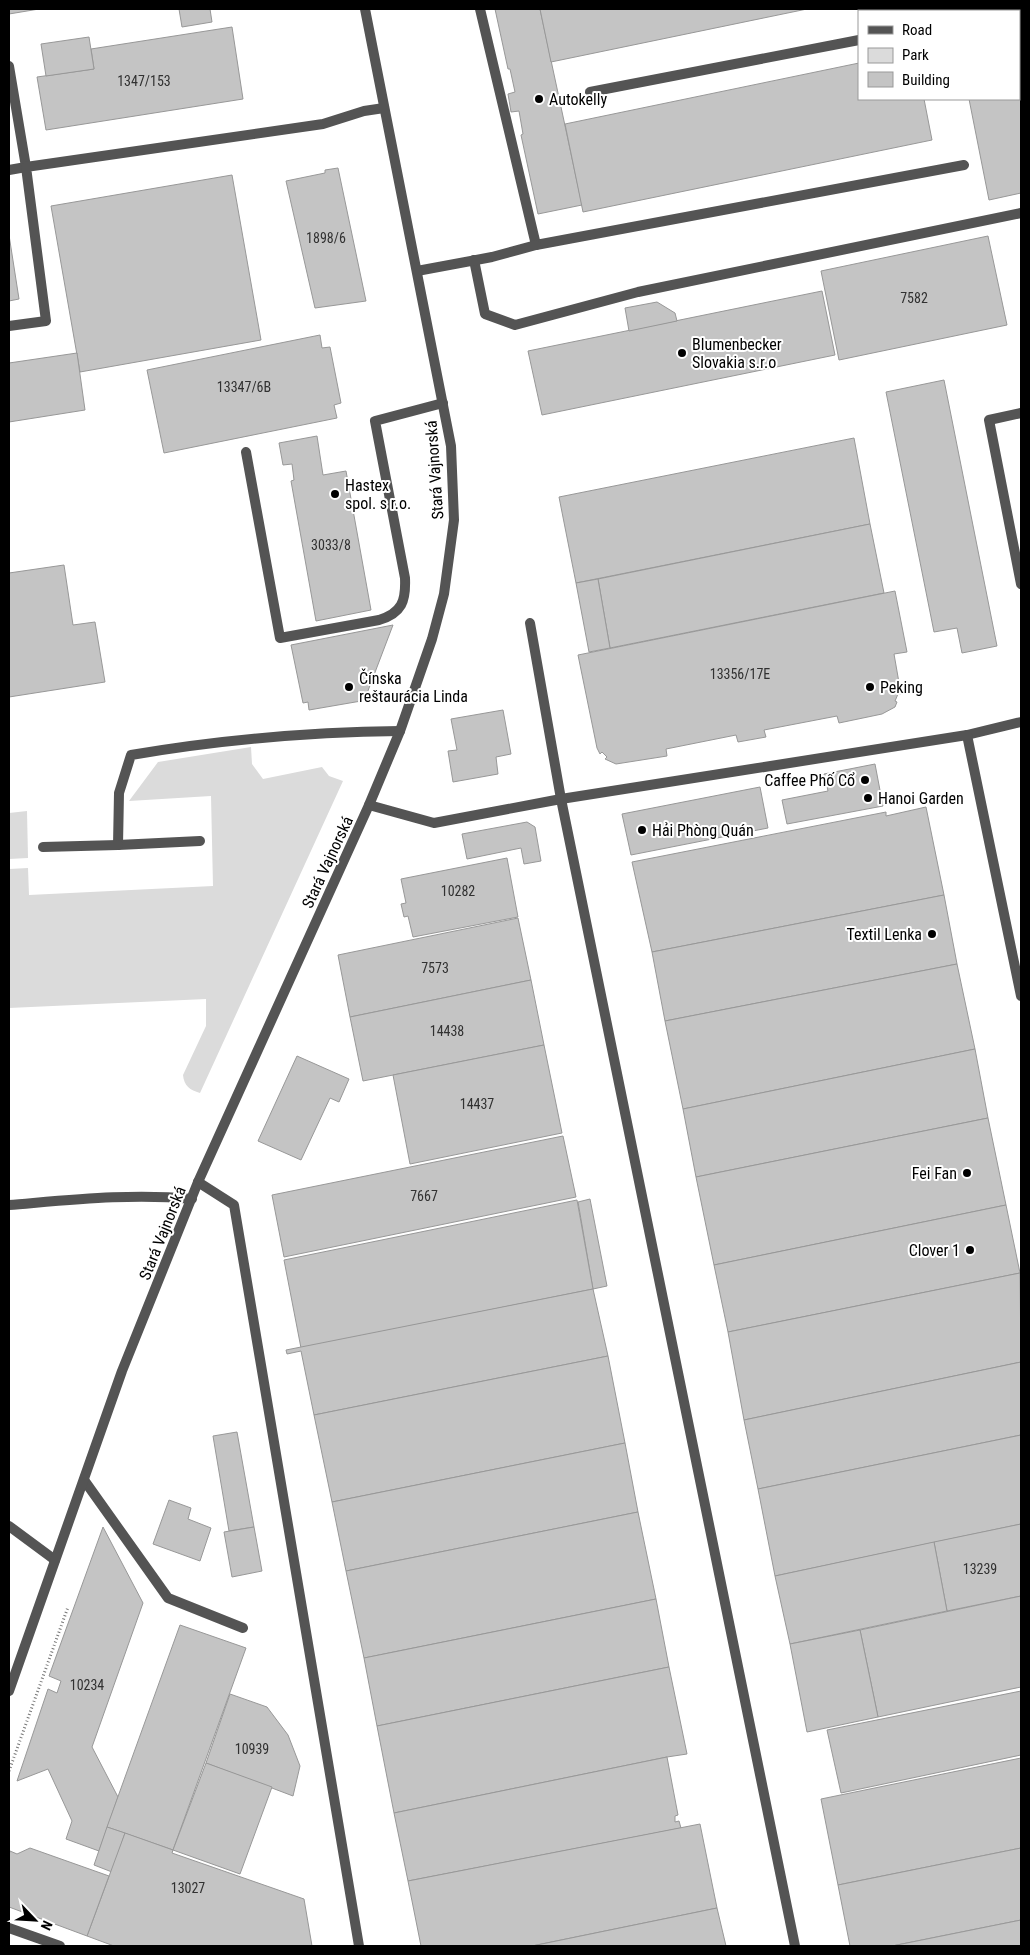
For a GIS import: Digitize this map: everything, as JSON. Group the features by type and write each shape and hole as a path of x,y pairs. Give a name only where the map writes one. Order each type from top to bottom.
{"street":[{"name":"Stará Vajnorská","path":"9,1691 122,1371 198,1182 369,805 400,730 432,640 444,594 454,520 450,446 365,9"},
{"path":"480,9 536,246"},
{"path":"590,92 858,40"},
{"path":"9,66 26,167 46,321 9,326"},
{"path":"9,170 323,124 364,111 384,108"},
{"path":"417,271 536,246 964,165"},
{"path":"474,260 485,314 515,325 638,292 1021,213"},
{"path":"246,452 280,638 378,620 392,616 398,610 406,591 375,421 443,403"},
{"path":"1021,413 989,420 1021,584"},
{"path":"530,623 560,799 795,1946"},
{"path":"369,805 434,823 560,799 967,735 1021,722"},
{"path":"118,845 120,793 131,756 172,748 306,734 400,730"},
{"path":"967,735 1021,996"},
{"path":"43,847 200,841"},
{"path":"198,1182 234,1205 360,1946"},
{"path":"9,1204 115,1197 165,1196 192,1199"},
{"path":"84,1480 168,1598 243,1628"},
{"path":"9,1526 55,1560"},
{"path":"9,1928 60,1946"}],"path":[{"path":"9,1771 68,1607"}],"green space":[{"path":"251,747 252,764 263,779 322,767 329,776 343,781 200,1093 188,1087 183,1075 206,1026 206,999 9,1008 9,869 28,868 29,895 213,886 211,796 129,801 158,762"},
{"path":"27,811 28,858 9,859 9,813"}],"building":[{"path":"9,9 39,9 9,14"},
{"path":"179,9 210,9 212,22 182,27"},
{"path":"495,9 540,9 582,205 538,214 521,135 523,134 519,111 511,112 508,94 515,92"},
{"path":"540,9 807,9 551,62"},
{"path":"232,27 243,99 46,130 37,77 94,69 91,49"},
{"path":"89,37 94,69 46,76 41,44"},
{"path":"1021,59 1021,193 989,200 969,100 1020,100"},
{"path":"858,63 858,100 924,100 932,140 583,212 565,124"},
{"path":"338,168 366,301 315,308 286,181 325,173 325,170"},
{"path":"232,175 261,340 80,372 51,206"},
{"path":"9,235 19,299 9,301"},
{"path":"988,236 1007,325 839,360 821,271"},
{"name":"Blumenbecker Slovakia s.r.o","path":"822,291 835,355 542,415 528,351"},
{"path":"657,302 675,313 677,321 629,331 625,308"},
{"path":"320,335 322,348 330,347 341,403 334,405 337,418 164,453 147,370"},
{"path":"77,353 85,410 9,422 9,363"},
{"path":"944,380 997,646 962,653 957,628 934,632 886,392"},
{"path":"317,436 323,475 346,471 371,610 316,621 291,481 294,480 292,464 283,465 279,443"},
{"path":"854,438 870,524 576,583 559,497"},
{"path":"870,524 884,593 610,648 598,579"},
{"path":"64,565 73,625 95,622 105,682 9,697 9,573"},
{"path":"598,579 610,648 589,652 576,583"},
{"path":"895,591 907,652 894,654 901,694 898,694 895,707 882,714 839,723 837,716 764,730 766,737 738,742 736,735 666,749 667,756 616,764 605,759 607,757 602,752 600,754 597,748 578,655"},
{"path":"393,625 366,696 367,700 309,710 308,702 303,703 291,645"},
{"path":"503,710 511,754 496,757 498,774 453,782 448,751 457,750 451,719"},
{"path":"875,764 883,806 787,824 782,800 828,791 824,774"},
{"path":"760,787 768,828 631,855 622,814"},
{"path":"926,807 944,895 652,952 632,862 886,812 886,816"},
{"path":"527,822 535,827 541,861 524,864 521,848 467,859 462,834"},
{"path":"507,858 518,917 413,937 408,916 404,917 401,904 406,903 401,879"},
{"path":"944,895 957,964 665,1021 652,952"},
{"path":"518,918 531,980 350,1017 338,955"},
{"path":"957,964 975,1049 683,1109 665,1021"},
{"path":"531,980 544,1045 363,1081 350,1017"},
{"path":"544,1045 562,1133 410,1164 393,1075"},
{"path":"975,1049 988,1118 696,1177 683,1109"},
{"path":"297,1056 349,1079 339,1102 330,1098 301,1160 258,1141"},
{"path":"988,1118 1006,1205 714,1265 696,1177"},
{"path":"563,1136 576,1197 284,1257 272,1195"},
{"path":"590,1199 607,1286 593,1289 578,1202"},
{"path":"577,1200 593,1289 301,1348 284,1260"},
{"path":"1006,1205 1020,1273 728,1332 714,1265"},
{"path":"1020,1273 1021,1362 744,1420 728,1332"},
{"path":"593,1289 608,1356 314,1415 301,1351 287,1354 286,1350"},
{"path":"608,1356 625,1443 332,1502 314,1415"},
{"path":"1021,1362 1021,1435 758,1489 744,1420"},
{"path":"237,1432 254,1527 229,1531 213,1436"},
{"path":"1021,1435 1021,1524 775,1576 758,1489"},
{"path":"625,1443 638,1512 346,1571 332,1502"},
{"path":"169,1500 191,1508 188,1519 211,1528 200,1561 153,1544"},
{"path":"638,1512 656,1599 364,1658 346,1571"},
{"path":"1021,1524 1021,1596 947,1611 934,1542"},
{"path":"103,1527 143,1603 92,1747 118,1797 99,1851 66,1839 72,1821 48,1769 17,1781 48,1689 57,1693 61,1681 49,1676"},
{"path":"254,1527 262,1571 232,1577 224,1532"},
{"path":"934,1542 947,1611 790,1644 775,1576"},
{"path":"1021,1596 1021,1687 878,1717 860,1630"},
{"path":"656,1599 669,1667 377,1726 364,1658"},
{"path":"180,1625 246,1648 173,1850 107,1827"},
{"path":"860,1630 878,1717 807,1732 790,1644"},
{"path":"669,1667 687,1754 394,1813 377,1726"},
{"path":"1021,1691 1021,1755 841,1793 827,1730"},
{"path":"230,1694 267,1707 288,1735 300,1766 293,1796 206,1763"},
{"path":"667,1757 678,1815 675,1816 675,1822 679,1821 681,1828 408,1881 394,1813"},
{"path":"1021,1758 1021,1848 838,1885 821,1799"},
{"path":"206,1763 272,1787 240,1874 173,1850"},
{"path":"700,1824 717,1908 532,1946 421,1946 408,1881"},
{"path":"107,1827 125,1833 112,1872 94,1865"},
{"path":"125,1833 173,1850 172,1853 304,1899 312,1946 114,1946 87,1936"},
{"path":"30,1848 109,1876 87,1936 9,1907 10,1851 17,1854"},
{"path":"1021,1848 1021,1920 892,1946 850,1946 838,1885"},
{"path":"717,1908 726,1946 532,1946"},
{"path":"1021,1920 1021,1946 892,1946"}],"place":[{"name":"Autokelly","path":"539,99"},
{"name":"Blumenbecker Slovakia s.r.o","path":"682,353"},
{"name":"Hastex spol. s r.o.","path":"335,494"},
{"name":"Čínska reštaurácia Linda","path":"349,687"},
{"name":"Peking","path":"870,687"},
{"name":"Caffee Phố Cổ","path":"865,780"},
{"name":"Hanoi Garden","path":"868,798"},
{"name":"Hải Phòng Quán","path":"642,830"},
{"name":"Textil Lenka","path":"932,934"},
{"name":"Fei Fan","path":"967,1173"},
{"name":"Clover 1","path":"970,1250"}]}
